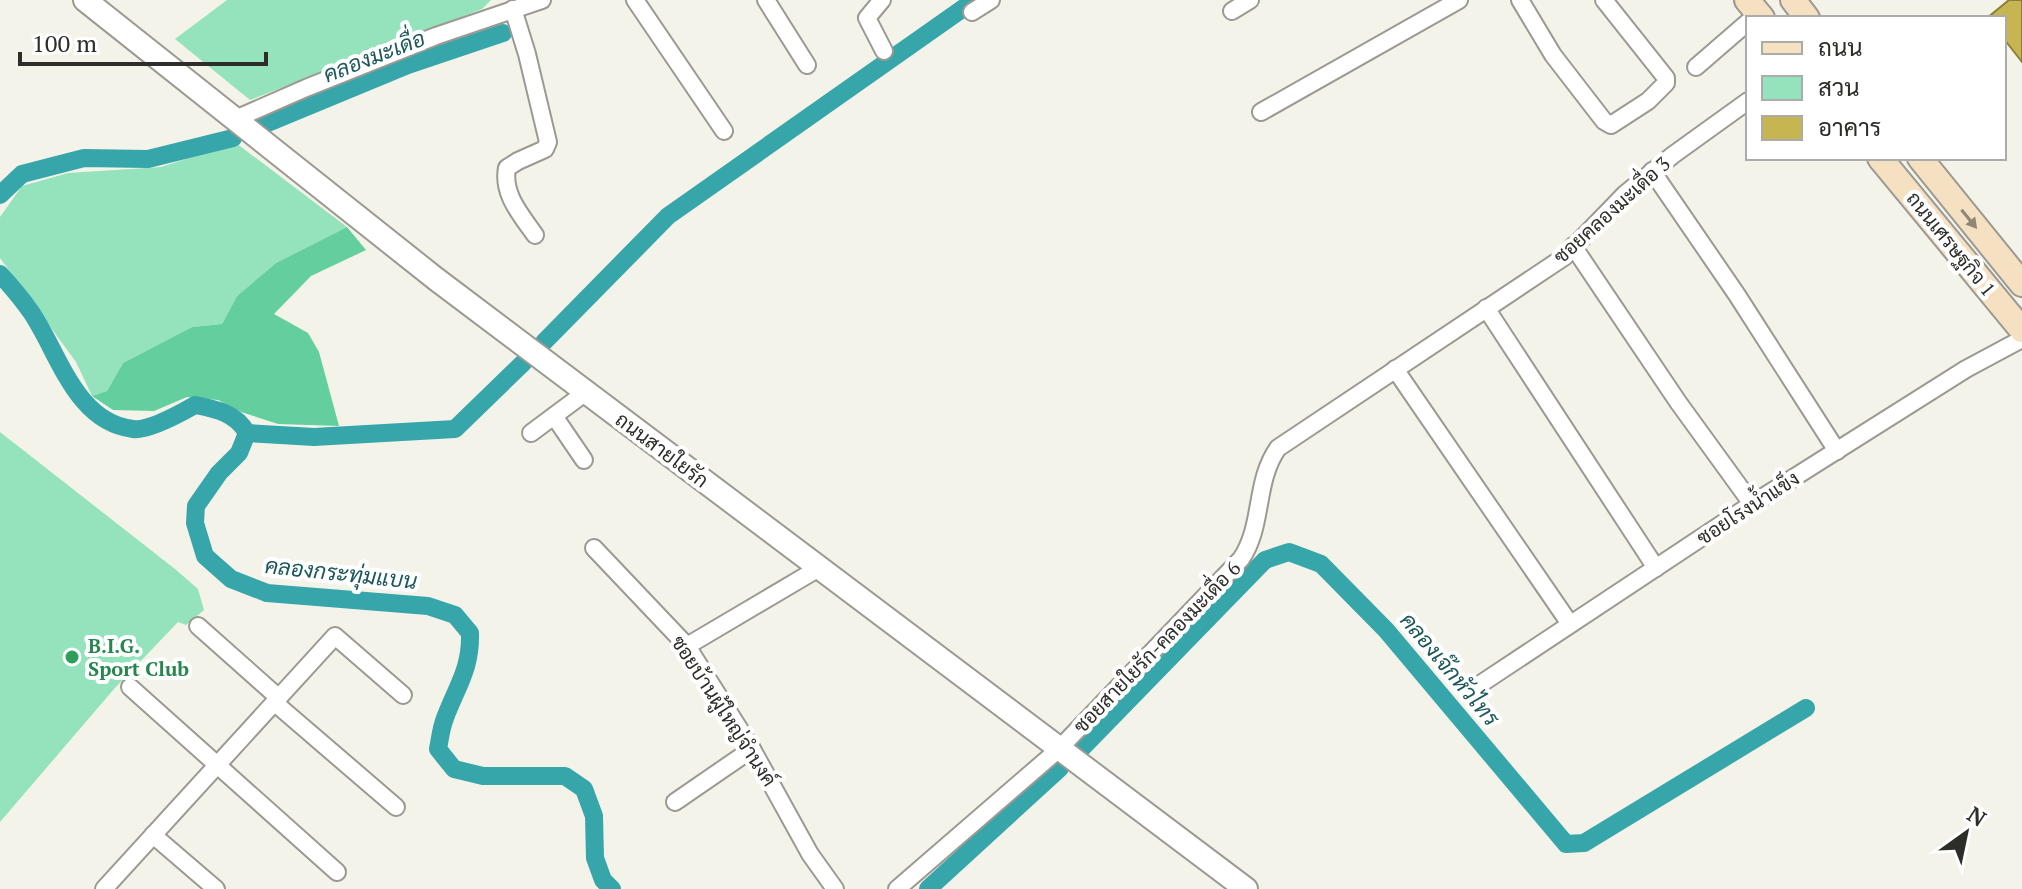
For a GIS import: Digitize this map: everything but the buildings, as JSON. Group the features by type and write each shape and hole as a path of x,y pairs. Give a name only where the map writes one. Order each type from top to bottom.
{"main road":[{"path":"1793,0 1805,16"},
{"name":"ถนนเศรษฐกิจ 1","path":"1882,160 2022,330"},
{"name":"ถนนเศรษฐกิจ 1","path":"1922,160 2022,284"}],"street":[{"name":"ถนนสายใยรัก","path":"85,0 436,279 1246,889"},
{"path":"233,120 335,76 542,0"},
{"path":"635,0 724,131"},
{"path":"766,0 807,65"},
{"path":"882,0 867,18 884,51"},
{"path":"972,12 991,0"},
{"path":"1232,11 1250,0"},
{"path":"1261,112 1459,0"},
{"path":"1520,0 1553,55 1604,121 1611,125 1648,101 1666,83 1666,78 1604,0"},
{"path":"513,9 548,142 545,149 507,168 506,177 511,200 535,235"},
{"path":"1696,67 1746,21"},
{"name":"ซอยคลองมะเดื่อ 3","path":"1395,369 1564,257 1625,194 1652,171 1746,102"},
{"path":"1652,171 1737,295 1837,451"},
{"path":"1573,246 1678,402 1752,504"},
{"path":"1486,308 1656,568"},
{"name":"ซอยโรงน้ำแข็ง","path":"1479,685 1752,504 1966,369 2022,339"},
{"path":"1395,369 1570,624"},
{"name":"ซอยสายใยรัก-คลองมะเดื่อ 6","path":"1059,749 1241,559 1255,534 1268,462 1278,448 1395,369"},
{"path":"531,433 586,392"},
{"path":"554,416 584,460"},
{"name":"ซอยบ้านผู้ใหญ่จำนงค์","path":"594,548 687,646 752,749 810,854 835,889"},
{"path":"687,646 819,568"},
{"path":"198,626 396,807"},
{"path":"104,889 335,636 403,695"},
{"path":"130,687 337,872"},
{"path":"675,802 752,749"},
{"path":"897,889 1059,749"},
{"path":"153,835 216,889"}],"green space":[{"path":"227,0 491,0 482,9 250,100 175,39"},
{"path":"236,143 347,227 276,263 237,296 222,324 192,327 123,363 107,391 92,396 76,362 0,258 0,217 22,186 68,173 161,167"},
{"path":"347,227 366,250 311,276 274,314 308,333 319,352 339,426 278,424 241,412 218,400 187,397 154,411 113,410 92,396 107,391 123,363 192,327 222,324 237,296 276,263"},
{"name":"B.I.G. Sport Club","path":"0,432 198,589 204,610 186,625 178,622 114,689 0,822"}],"waterway":[{"path":"544,342 668,216 975,0"},
{"name":"คลองมะเดื่อ","path":"263,125 408,65 503,33"},
{"name":"คลองมะเดื่อ","path":"0,195 22,174 84,158 148,159 233,138"},
{"name":"คลองกระทุ่มแบน","path":"0,274 31,312 71,383 97,414 113,424 139,429 164,421 195,405 225,413 242,426 247,433 239,453 219,473 196,506 195,523 205,556 231,579 267,593 428,606 455,615 470,633 470,646 438,749 454,769 483,776 565,776 584,789 594,816 595,858 603,880 612,889"},
{"path":"247,433 314,437 455,429 523,363"},
{"name":"คลองเจ๊กหัวไทร","path":"1082,748 1265,560 1289,552 1321,564 1386,630 1566,844 1584,843 1806,708"},
{"name":"คลองเจ๊กหัวไทร","path":"928,889 1060,768"}],"place":[{"name":"B.I.G. Sport Club","path":"72,657"}]}
